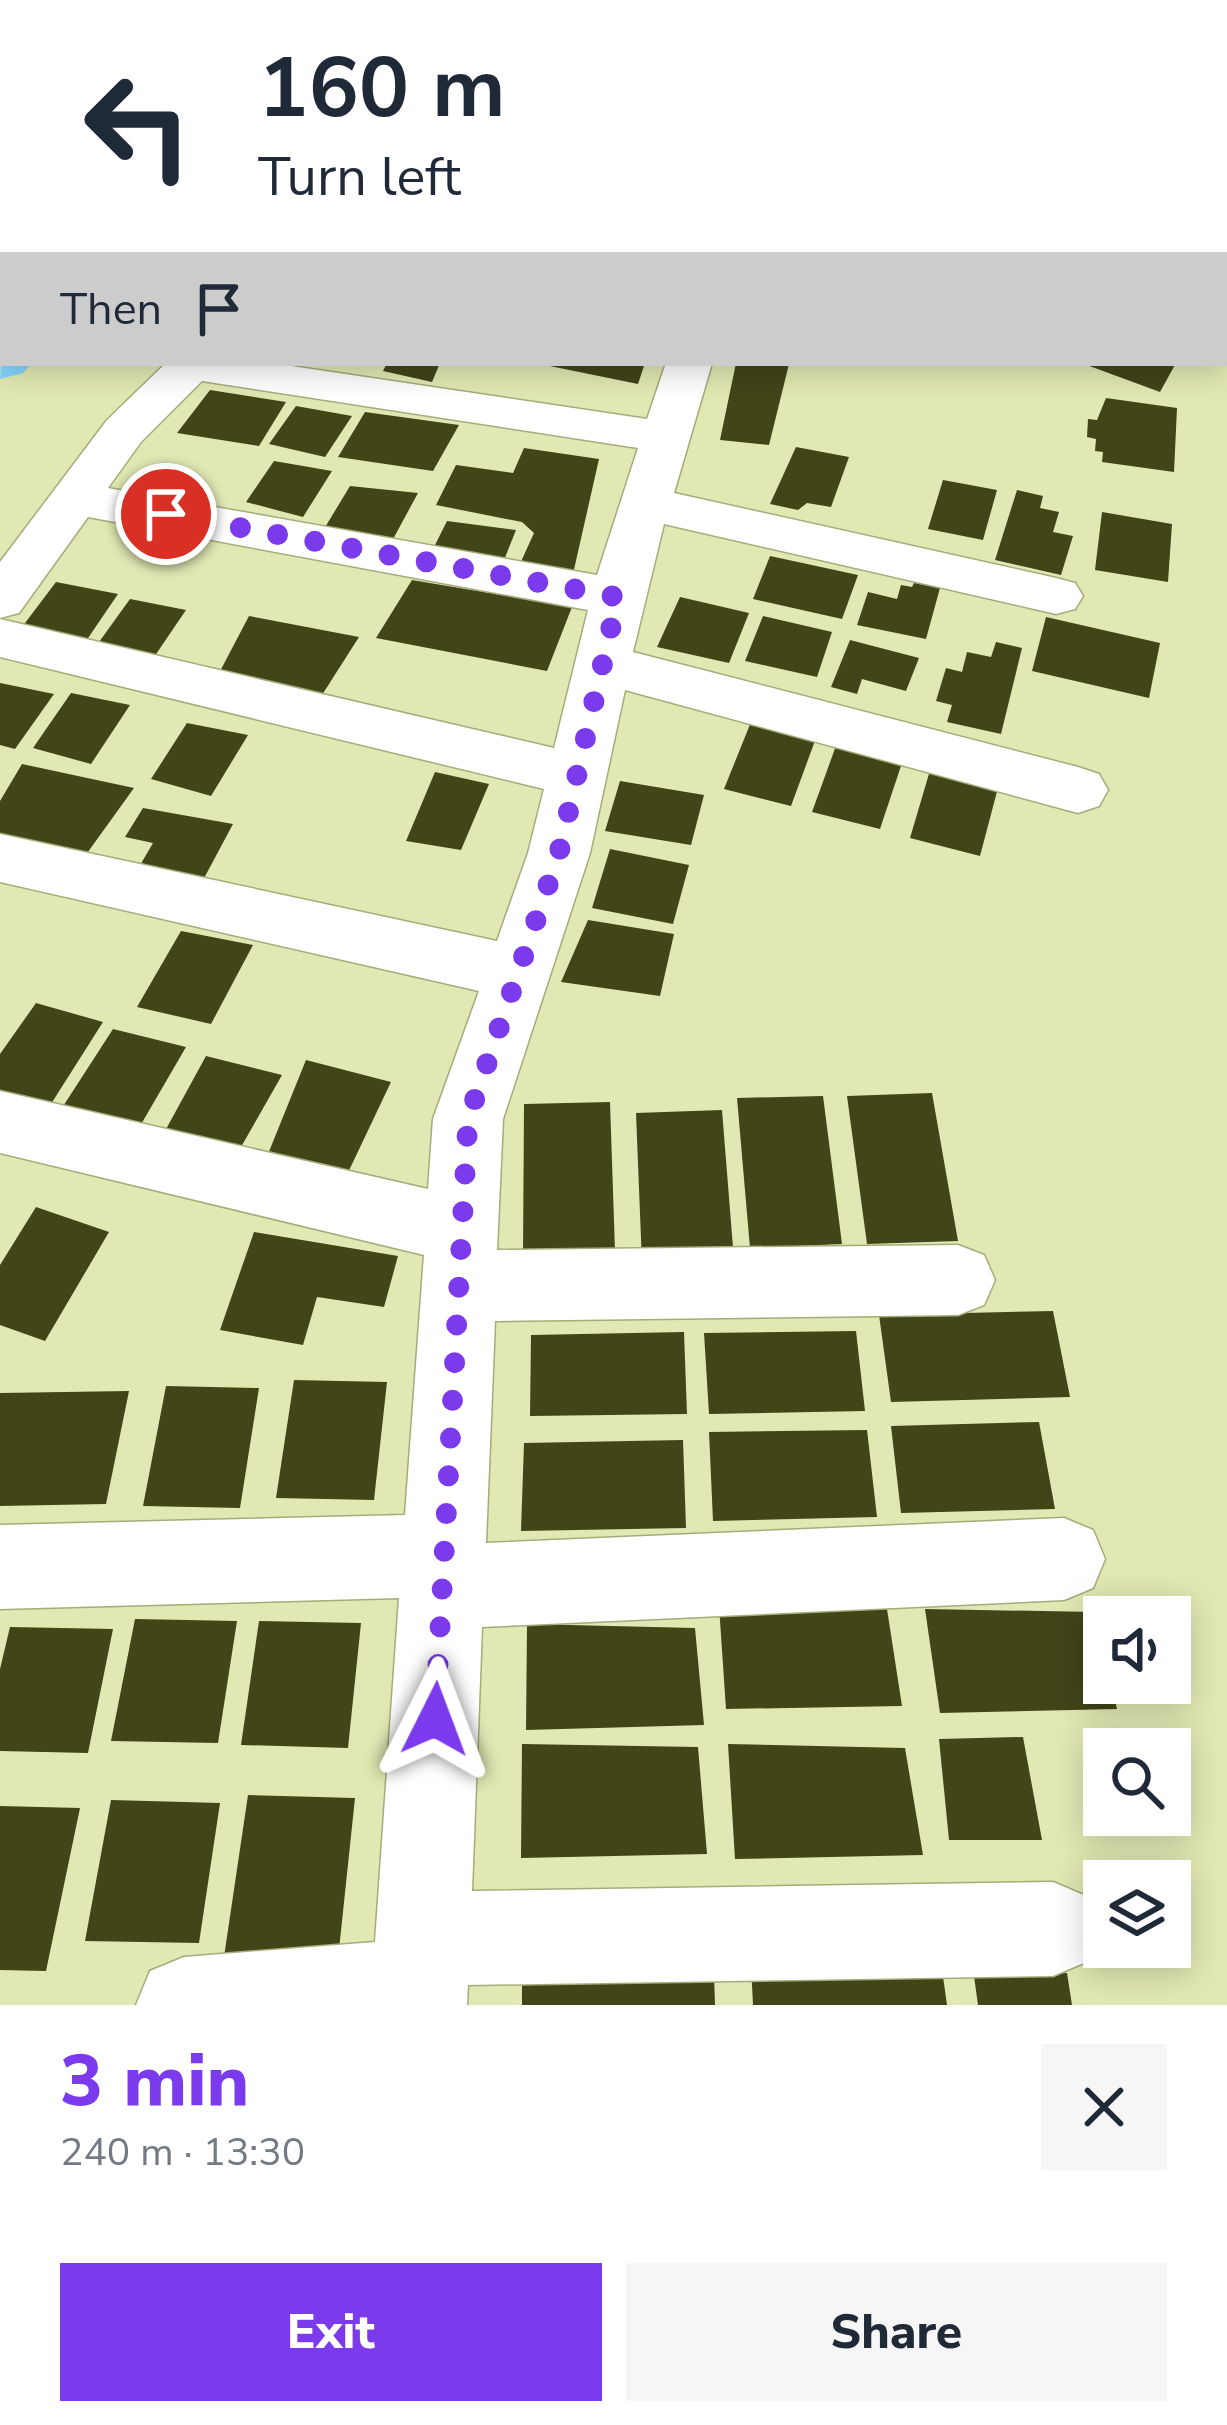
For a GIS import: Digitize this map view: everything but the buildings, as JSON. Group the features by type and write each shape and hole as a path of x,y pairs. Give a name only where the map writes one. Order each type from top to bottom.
{"street":[{"path":"0,600 124,431 190,366"},
{"path":"205,366 666,437"},
{"path":"420,1977 468,1119 559,853 618,597 688,366"},
{"path":"75,498 618,597"},
{"path":"645,502 1055,596"},
{"path":"0,638 577,775"},
{"path":"603,664 1078,790"},
{"path":"0,858 518,973"},
{"path":"0,1122 460,1258 958,1280"},
{"path":"0,1568 442,1571 1064,1559"},
{"path":"184,2005 420,1977 1053,1929"}],"route":[{"path":"166,514 618,597 559,853 468,1119 435,1719"}]}
